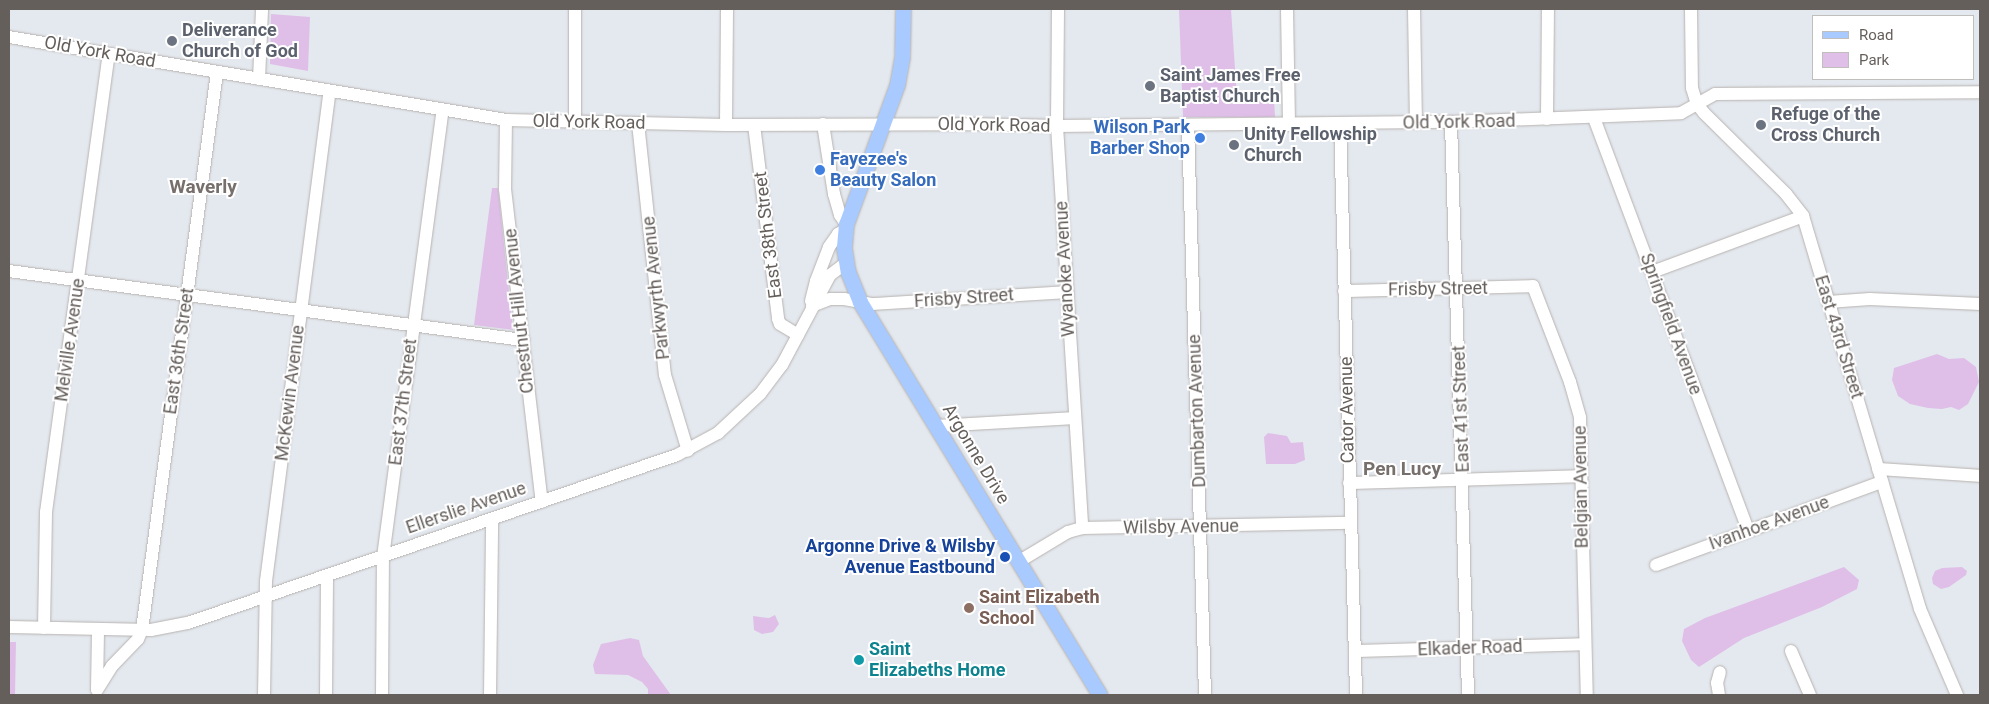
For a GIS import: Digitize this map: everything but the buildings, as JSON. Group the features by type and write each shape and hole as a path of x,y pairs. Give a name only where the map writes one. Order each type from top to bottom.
{"main road":[{"path":"845,227 884,124 900,74 904,9"},
{"name":"Argonne Drive","path":"845,227 846,263 850,282 860,302 1100,695"}],"street":[{"path":"259,79 262,9"},
{"path":"575,9 575,122"},
{"path":"726,125 727,9"},
{"name":"Wyanoke Avenue","path":"1058,9 1057,126 1082,528"},
{"path":"1286,9 1289,125"},
{"path":"1414,9 1416,123"},
{"path":"1547,119 1548,9"},
{"path":"1691,9 1692,88 1697,104"},
{"name":"Old York Road","path":"9,37 506,120 575,122 726,125 1057,126 1416,123 1594,118 1681,113 1711,94 1729,93 1980,92"},
{"name":"Melville Avenue","path":"44,628 46,512 109,54"},
{"name":"East 36th Street","path":"142,630 217,72"},
{"name":"McKewin Avenue","path":"264,695 265,598 330,91"},
{"name":"East 43rd Street","path":"1697,104 1786,194 1802,216 1920,609 1957,695"},
{"name":"East 37th Street","path":"382,695 383,557 443,110"},
{"name":"Springfield Avenue","path":"1594,118 1748,530"},
{"name":"Chestnut Hill Avenue","path":"506,120 504,178 542,502"},
{"name":"East 41st Street","path":"1451,122 1468,695"},
{"name":"Parkwyrth Avenue","path":"638,123 665,375 688,451"},
{"path":"812,306 813,290 829,247 845,227 834,194 823,124"},
{"name":"Cator Avenue","path":"1340,124 1349,483 1352,523 1355,695"},
{"name":"East 38th Street","path":"754,125 778,319 780,324 798,335"},
{"name":"Dumbarton Avenue","path":"1188,126 1205,695"},
{"path":"1652,272 1802,216"},
{"name":"Ellerslie Avenue","path":"9,627 142,630 161,629 188,623 688,451 718,433 748,407 771,380 833,271 846,263"},
{"path":"9,271 522,340"},
{"name":"Frisby Street","path":"1344,291 1533,286"},
{"name":"Belgian Avenue","path":"1533,286 1577,405 1580,418 1587,695"},
{"name":"Frisby Street","path":"812,306 830,300 873,304 1067,292"},
{"path":"1828,302 1870,299 1980,304"},
{"path":"937,426 1074,418"},
{"path":"1349,483 1581,476"},
{"name":"Ivanhoe Avenue","path":"1656,564 1748,530 1880,476 1980,476"},
{"path":"490,695 492,519"},
{"name":"Wilsby Avenue","path":"1018,562 1068,532 1082,528 1352,523"},
{"path":"326,695 327,576"},
{"path":"97,693 98,629"},
{"path":"97,693 112,666 138,639 142,630"},
{"name":"Elkader Road","path":"1355,651 1585,644"},
{"path":"1791,651 1810,695"},
{"path":"1719,695 1717,683 1720,672"}],"green space":[{"path":"1179,9 1231,9 1237,98 1274,98 1275,117 1183,117"},
{"path":"271,14 310,17 308,71 270,64"},
{"path":"492,188 498,188 513,330 474,325"},
{"path":"1937,354 1949,359 1964,358 1976,367 1979,382 1968,404 1959,410 1951,407 1942,409 1928,408 1910,404 1898,396 1892,380 1894,368"},
{"path":"1268,433 1287,436 1291,443 1303,442 1305,460 1295,464 1266,464 1264,437"},
{"path":"1844,567 1859,580 1857,589 1822,607 1744,638 1699,667 1691,660 1682,641 1684,629 1705,618"},
{"path":"1962,567 1967,571 1966,575 1949,587 1941,589 1933,584 1932,578 1935,571 1942,568"},
{"path":"775,615 779,624 773,632 762,634 754,630 753,616 769,618"},
{"path":"630,638 639,640 643,656 671,695 648,695 648,689 642,682 628,675 595,674 593,665 601,644"},
{"path":"9,642 16,642 15,695 9,695"}],"place":[{"name":"Deliverance Church of God","path":"172,41"},
{"name":"Saint James Free Baptist Church","path":"1150,86"},
{"name":"Refuge of the Cross Church","path":"1761,125"},
{"name":"Wilson Park Barber Shop","path":"1200,138"},
{"name":"Unity Fellowship Church","path":"1234,145"},
{"name":"Fayezee's Beauty Salon","path":"820,170"},
{"name":"Argonne Drive & Wilsby Avenue Eastbound","path":"1005,557"},
{"name":"Saint Elizabeth School","path":"969,608"},
{"name":"Saint Elizabeths Home","path":"859,660"}],"district":[{"name":"Waverly","path":"203,187"},
{"name":"Pen Lucy","path":"1402,469"}]}
